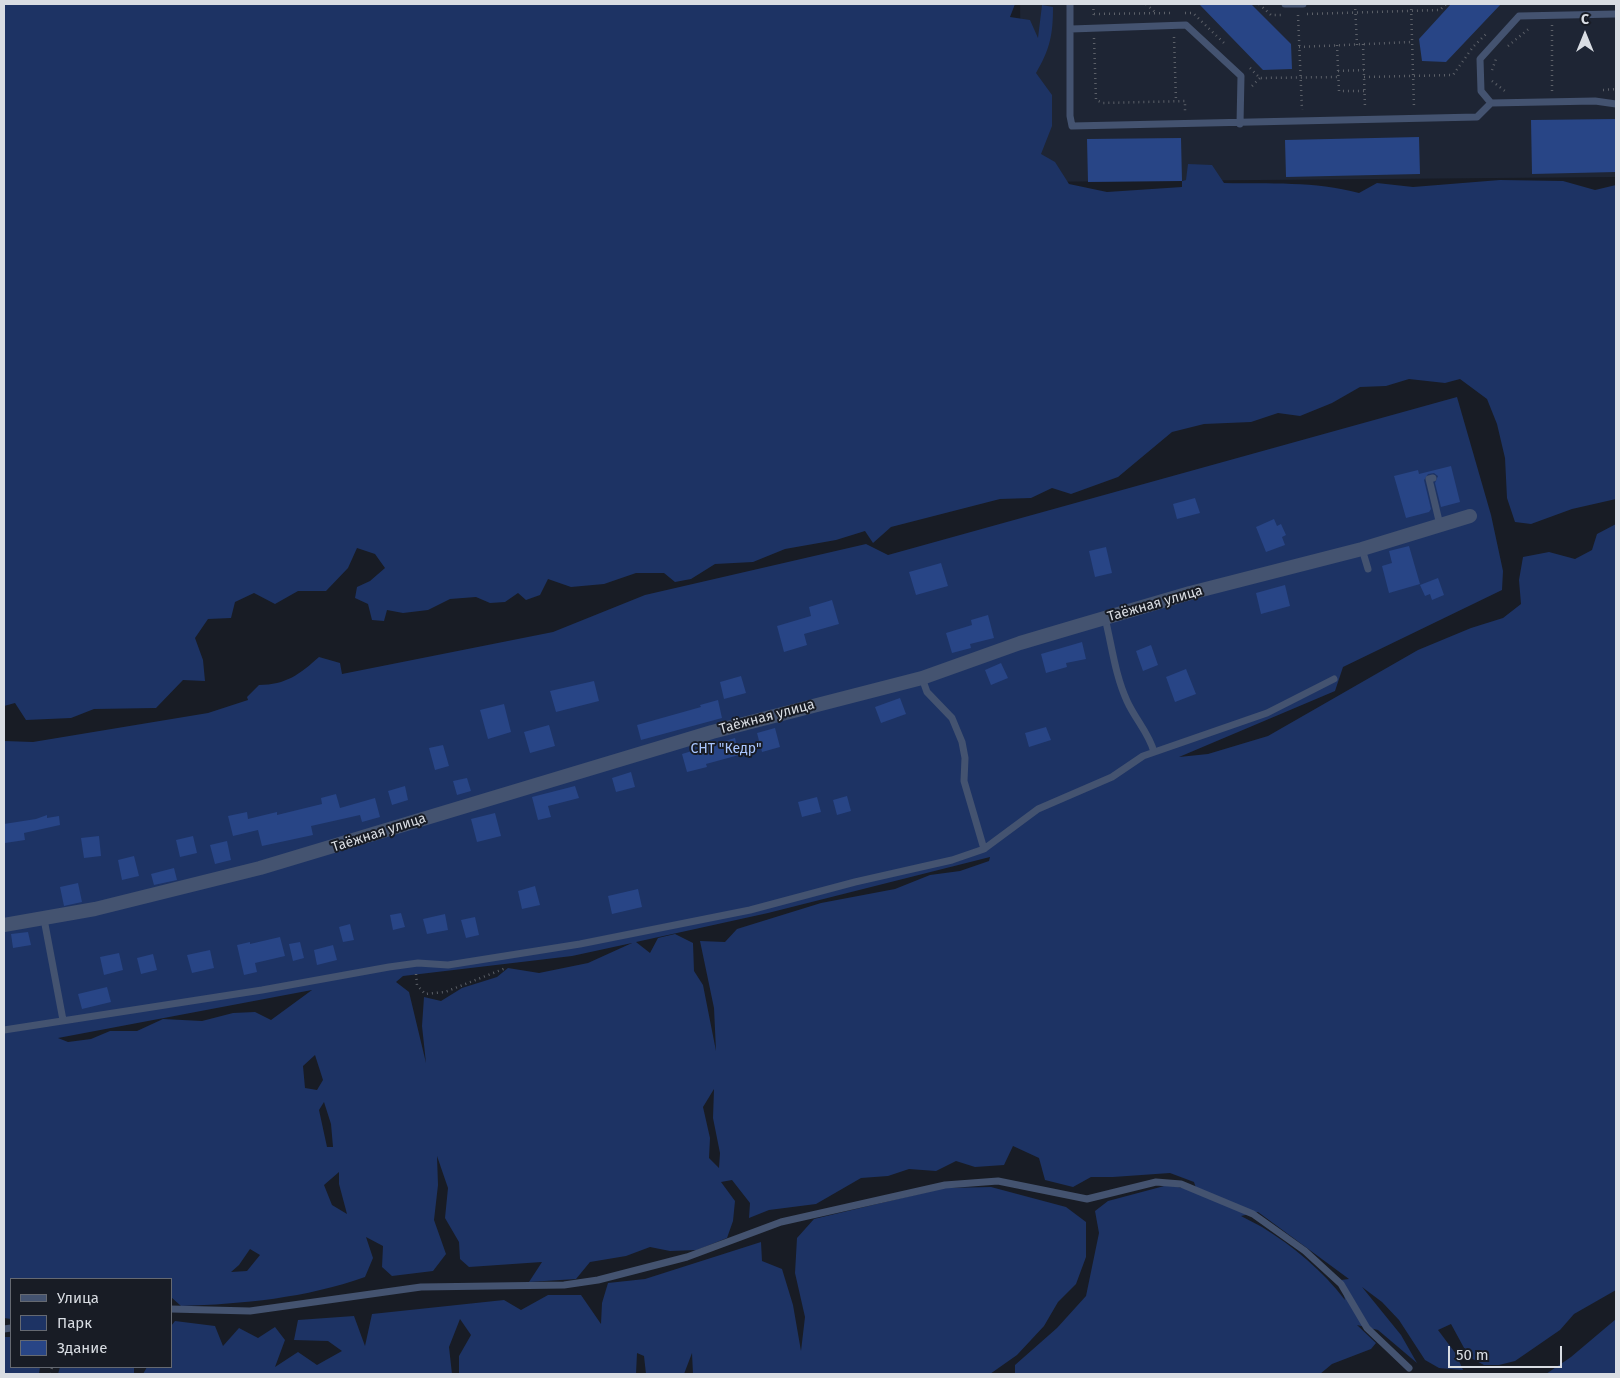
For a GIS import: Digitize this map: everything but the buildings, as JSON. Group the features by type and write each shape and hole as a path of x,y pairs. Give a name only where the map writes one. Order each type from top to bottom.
{"street":[{"name":"Таёжная улица","path":"4,925 44,920 179,890 260,868 722,729 922,678 1020,643 1190,593 1362,549 1470,516"}],"lane":[{"path":"1070,4 1070,116 1072,126 1240,124 1477,117 1491,103 1595,101 1616,104"},
{"path":"1285,4 1303,4"},
{"path":"1491,103 1481,91 1480,59 1519,16 1616,14"},
{"path":"1071,29 1186,25 1241,76 1240,124"},
{"path":"1433,478 1429,479 1440,525"},
{"path":"1362,549 1368,569"},
{"path":"1105,618 1118,681 1127,702 1150,740 1154,752"},
{"path":"922,678 927,692 952,718 962,742 965,758 964,781 984,849"},
{"path":"4,1030 418,963 448,965 480,961 704,920 952,860 984,849 1038,808 1084,790 1154,752 1267,713 1334,679"},
{"path":"44,920 63,1020"},
{"path":"172,1309 250,1311 422,1287 564,1286 598,1280 687,1257 782,1222 945,1185 998,1181 1087,1199 1156,1182 1181,1184 1253,1214 1305,1251 1340,1284 1367,1328 1409,1368"}],"path":[{"path":"1146,4 1156,13"},
{"path":"1259,4 1271,15 1440,10 1446,4"},
{"path":"1298,4 1302,122"},
{"path":"1355,4 1357,44"},
{"path":"1411,4 1415,114"},
{"path":"1552,15 1552,102"},
{"path":"1544,26 1561,26"},
{"path":"1505,50 1525,30 1530,27 1537,27"},
{"path":"1165,37 1179,37"},
{"path":"1174,37 1176,101"},
{"path":"1094,42 1101,38"},
{"path":"1300,46 1412,42"},
{"path":"1363,44 1365,115"},
{"path":"1337,45 1339,92 1364,91"},
{"path":"1364,77 1453,75 1473,47"},
{"path":"1492,72 1498,56"},
{"path":"1338,71 1364,70"},
{"path":"1252,93 1252,85 1260,78"},
{"path":"1492,80 1500,90 1506,92"},
{"path":"418,963 415,977 417,986 425,994 445,992 513,964"}],"shaded area":[{"path":"1020,4 1616,4 1616,177 1023,182"}],"green space":[{"path":"4,4 1015,4 1010,17 1030,20 1038,38 1042,5 1053,7 1050,41 1036,73 1052,95 1052,126 1041,154 1055,162 1069,184 1107,192 1182,187 1182,181 1186,180 1188,164 1212,165 1224,183 1309,185 1359,193 1377,183 1413,187 1500,180 1563,181 1595,190 1616,185 1616,499 1572,509 1531,524 1515,522 1507,498 1505,458 1497,424 1487,399 1460,379 1445,383 1409,379 1386,386 1360,387 1332,403 1300,416 1278,413 1251,422 1204,424 1172,432 1118,477 1071,494 1052,488 1031,498 1000,499 891,527 873,543 865,531 836,540 785,549 753,562 715,564 691,579 675,582 664,573 636,573 604,584 571,587 548,579 540,595 526,600 518,593 505,602 490,603 476,597 450,599 428,610 403,613 387,610 384,621 372,620 368,604 355,598 357,587 370,581 385,568 375,554 357,548 348,568 326,591 298,591 275,604 254,593 235,602 231,618 208,619 195,638 203,660 205,681 183,680 156,708 94,709 71,718 26,720 15,703 4,706"},
{"name":"СНТ \"Кедр\"","path":"1457,397 1491,515 1503,571 1502,590 1343,667 1335,691 1179,757 1208,754 1268,736 1418,650 1471,628 1503,618 1521,604 1519,580 1523,557 1549,552 1575,559 1592,550 1597,534 1616,524 1616,1290 1574,1314 1560,1330 1515,1361 1499,1365 1484,1365 1469,1357 1451,1324 1438,1330 1456,1354 1463,1370 1439,1368 1425,1360 1399,1320 1382,1302 1362,1287 1401,1335 1417,1363 1378,1330 1357,1325 1376,1343 1371,1349 1332,1364 1320,1374 1015,1374 1015,1365 1057,1328 1086,1296 1099,1233 1095,1211 1108,1201 1168,1185 1197,1191 1194,1182 1170,1173 1091,1177 1073,1187 1045,1180 1039,1158 1013,1146 1004,1165 975,1167 956,1161 936,1171 909,1169 888,1176 861,1178 816,1204 769,1210 749,1218 750,1203 732,1180 721,1182 735,1201 733,1221 727,1238 697,1250 670,1251 650,1247 626,1256 590,1262 576,1279 529,1282 542,1262 469,1267 460,1259 459,1242 445,1218 448,1188 437,1156 438,1185 434,1220 446,1254 433,1271 392,1276 382,1267 383,1246 366,1237 373,1258 365,1277 320,1290 274,1299 228,1304 181,1306 172,1298 172,1278 10,1278 10,1319 4,1318 4,741 33,742 208,713 248,700 247,697 259,685 285,681 305,669 319,657 340,663 342,674 553,632 645,595 866,544 888,555","holes":["990,857 989,861 960,871 930,875 895,889 821,903 737,929 725,942 700,941 714,1008 716,1051 703,985 694,971 693,943 675,934 658,938 650,953 636,942 768,913","632,943 588,963 539,973 508,968 497,977 462,988 441,1001 424,997 422,1026 426,1063 409,992 396,982 403,976 572,956","312,990 271,1020 255,1012 233,1013 202,1021 163,1019 137,1031 110,1031 91,1039 68,1042 58,1038","315,1055 323,1080 317,1090 305,1088 303,1066","714,1089 713,1118 720,1153 719,1168 709,1158 710,1138 703,1107","324,1102 331,1124 333,1147 327,1147 319,1110","339,1172 339,1184 347,1214 332,1205 324,1185","1258,1212 1349,1279 1341,1280 1345,1300 1327,1279 1296,1251 1274,1234 1241,1216","250,1249 260,1255 247,1271 231,1272 239,1265"]},
{"path":"991,1187 1066,1207 1086,1222 1086,1257 1076,1284 1058,1302 1044,1326 1017,1355 990,1374 693,1374 692,1353 684,1374 646,1374 644,1356 637,1353 636,1374 459,1374 459,1356 471,1335 460,1319 449,1347 452,1374 143,1374 146,1368 172,1368 172,1325 175,1321 215,1326 223,1346 239,1328 258,1338 275,1327 285,1340 275,1367 298,1352 317,1365 342,1351 328,1341 294,1340 298,1320 354,1316 365,1346 372,1314 504,1300 521,1310 548,1295 581,1295 601,1324 602,1303 608,1283 645,1279 761,1242 762,1261 782,1269 793,1305 801,1351 805,1317 795,1273 797,1238 814,1219 944,1188"},
{"path":"1616,1319 1616,1374 1546,1374 1571,1357"},
{"path":"4,1337 10,1337 10,1368 40,1368 39,1374 4,1374"},
{"path":"60,1368 134,1368 134,1374 58,1374"}]}
